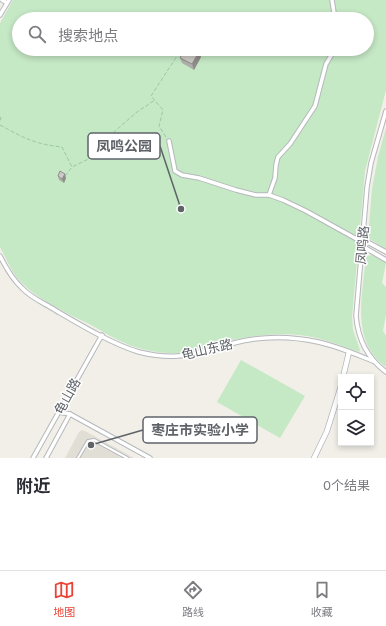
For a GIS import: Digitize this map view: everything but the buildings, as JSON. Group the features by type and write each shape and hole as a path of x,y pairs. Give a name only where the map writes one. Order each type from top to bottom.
{"street":[{"path":"0,15 8,2 2,0"},
{"path":"332,0 334,12"},
{"path":"269,195 275,178 278,158 290,144 315,106 326,64 331,56"},
{"name":"凤鸣路","path":"386,111 371,163 367,187 356,316 357,328 366,351 373,361 386,372"},
{"path":"169,141 175,171 236,190 256,195 269,195 283,200 306,211 362,243 386,260"},
{"path":"362,243 386,252"},
{"name":"龟山东路","path":"0,256 10,274 22,289 30,296 127,348 155,355 178,356 198,354 234,343 278,338 319,342 373,361"},
{"name":"龟山路","path":"33,458 102,335"},
{"path":"345,374 349,352"},
{"path":"314,458 328,431 338,396"},
{"path":"58,412 70,414 150,458"},
{"name":"龟山路","path":"46,458 70,414"}],"lane":[{"path":"78,458 88,441 94,440 127,458"}],"path":[{"path":"169,141 159,126 163,110 151,96 177,56"},
{"path":"65,177 72,167 99,154 115,131 154,100"},
{"path":"0,117 2,118 0,121"},
{"path":"0,125 29,141 44,145 62,147 72,167"}],"shaded area":[{"path":"82,430 134,458 65,458 79,432"}],"green space":[{"path":"13,0 386,0 386,90 365,171 352,317 353,330 360,350 359,352 320,339 289,334 260,335 241,338 179,353 151,351 135,347 118,340 44,301 20,281 0,247 0,23"},
{"path":"386,128 386,249 368,238 372,189 378,157"},
{"path":"372,255 386,263 382,283 386,287 386,314 383,331 386,336 386,367 375,357 367,344 361,316 366,256"},
{"path":"241,360 305,396 280,438 217,402"}],"place":[{"name":"凤鸣公园","path":"181,209"},
{"name":"枣庄市实验小学","path":"91,445"}]}
